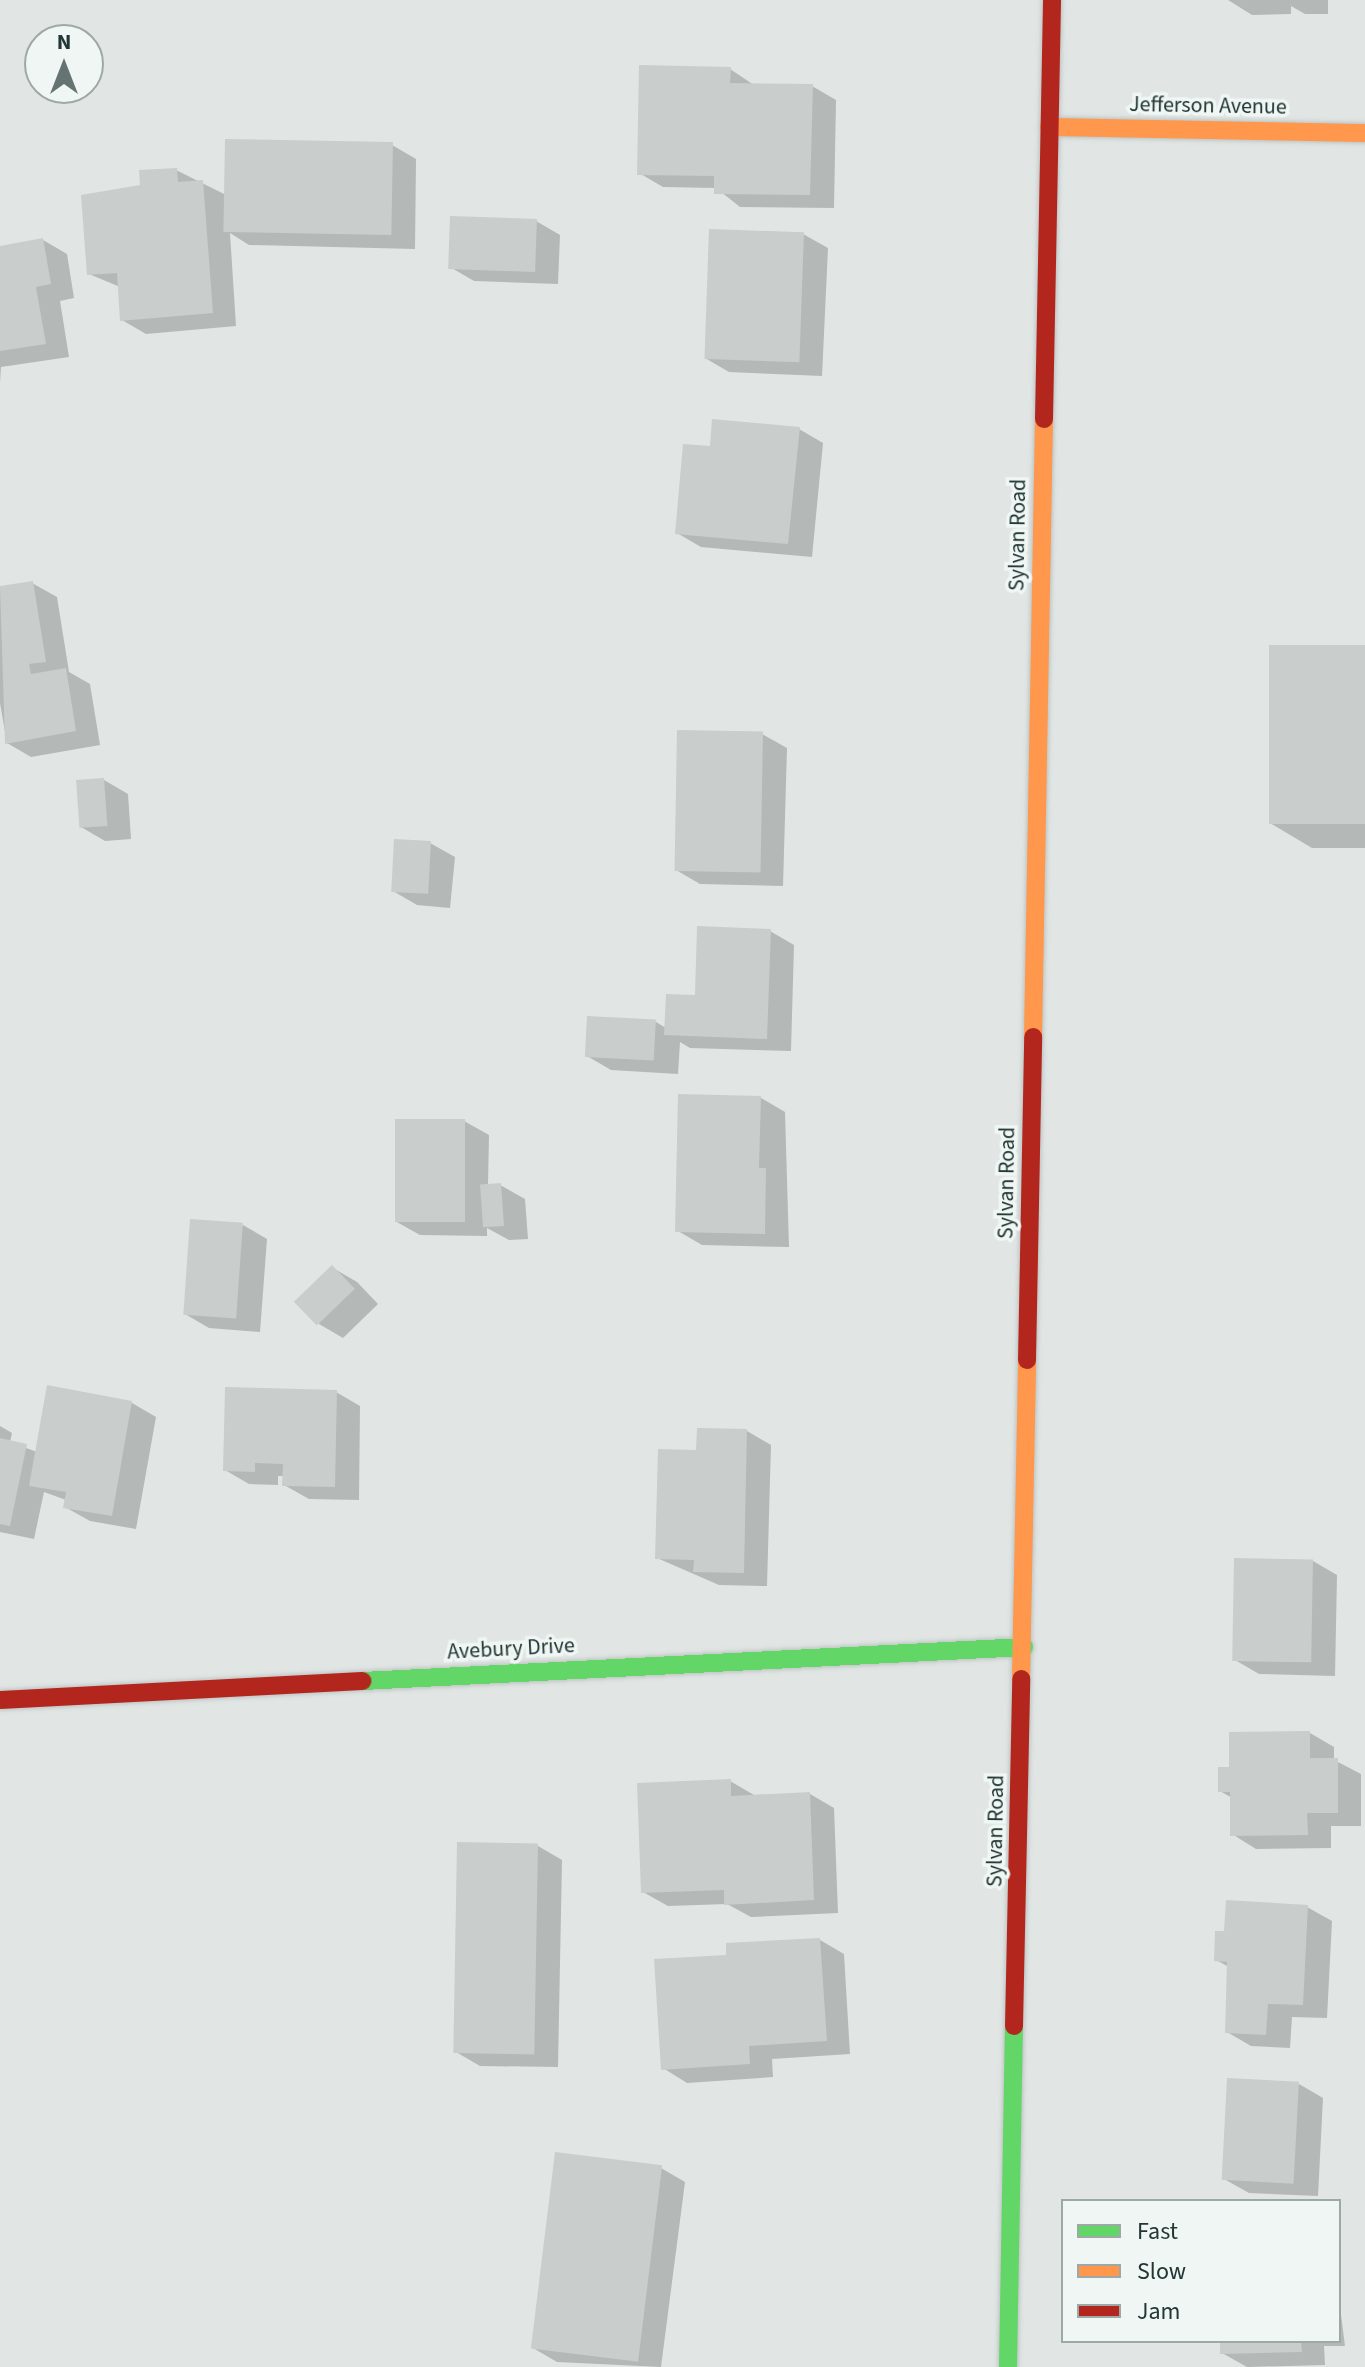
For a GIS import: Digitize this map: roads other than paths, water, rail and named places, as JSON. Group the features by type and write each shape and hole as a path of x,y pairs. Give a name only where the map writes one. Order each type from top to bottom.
{"main road":[{"name":"Sylvan Road","path":"1008,2367 1024,1647 1052,0"},
{"name":"Jefferson Avenue","path":"1049,127 1365,133"},
{"name":"Avebury Drive","path":"0,1700 1024,1647"}]}
